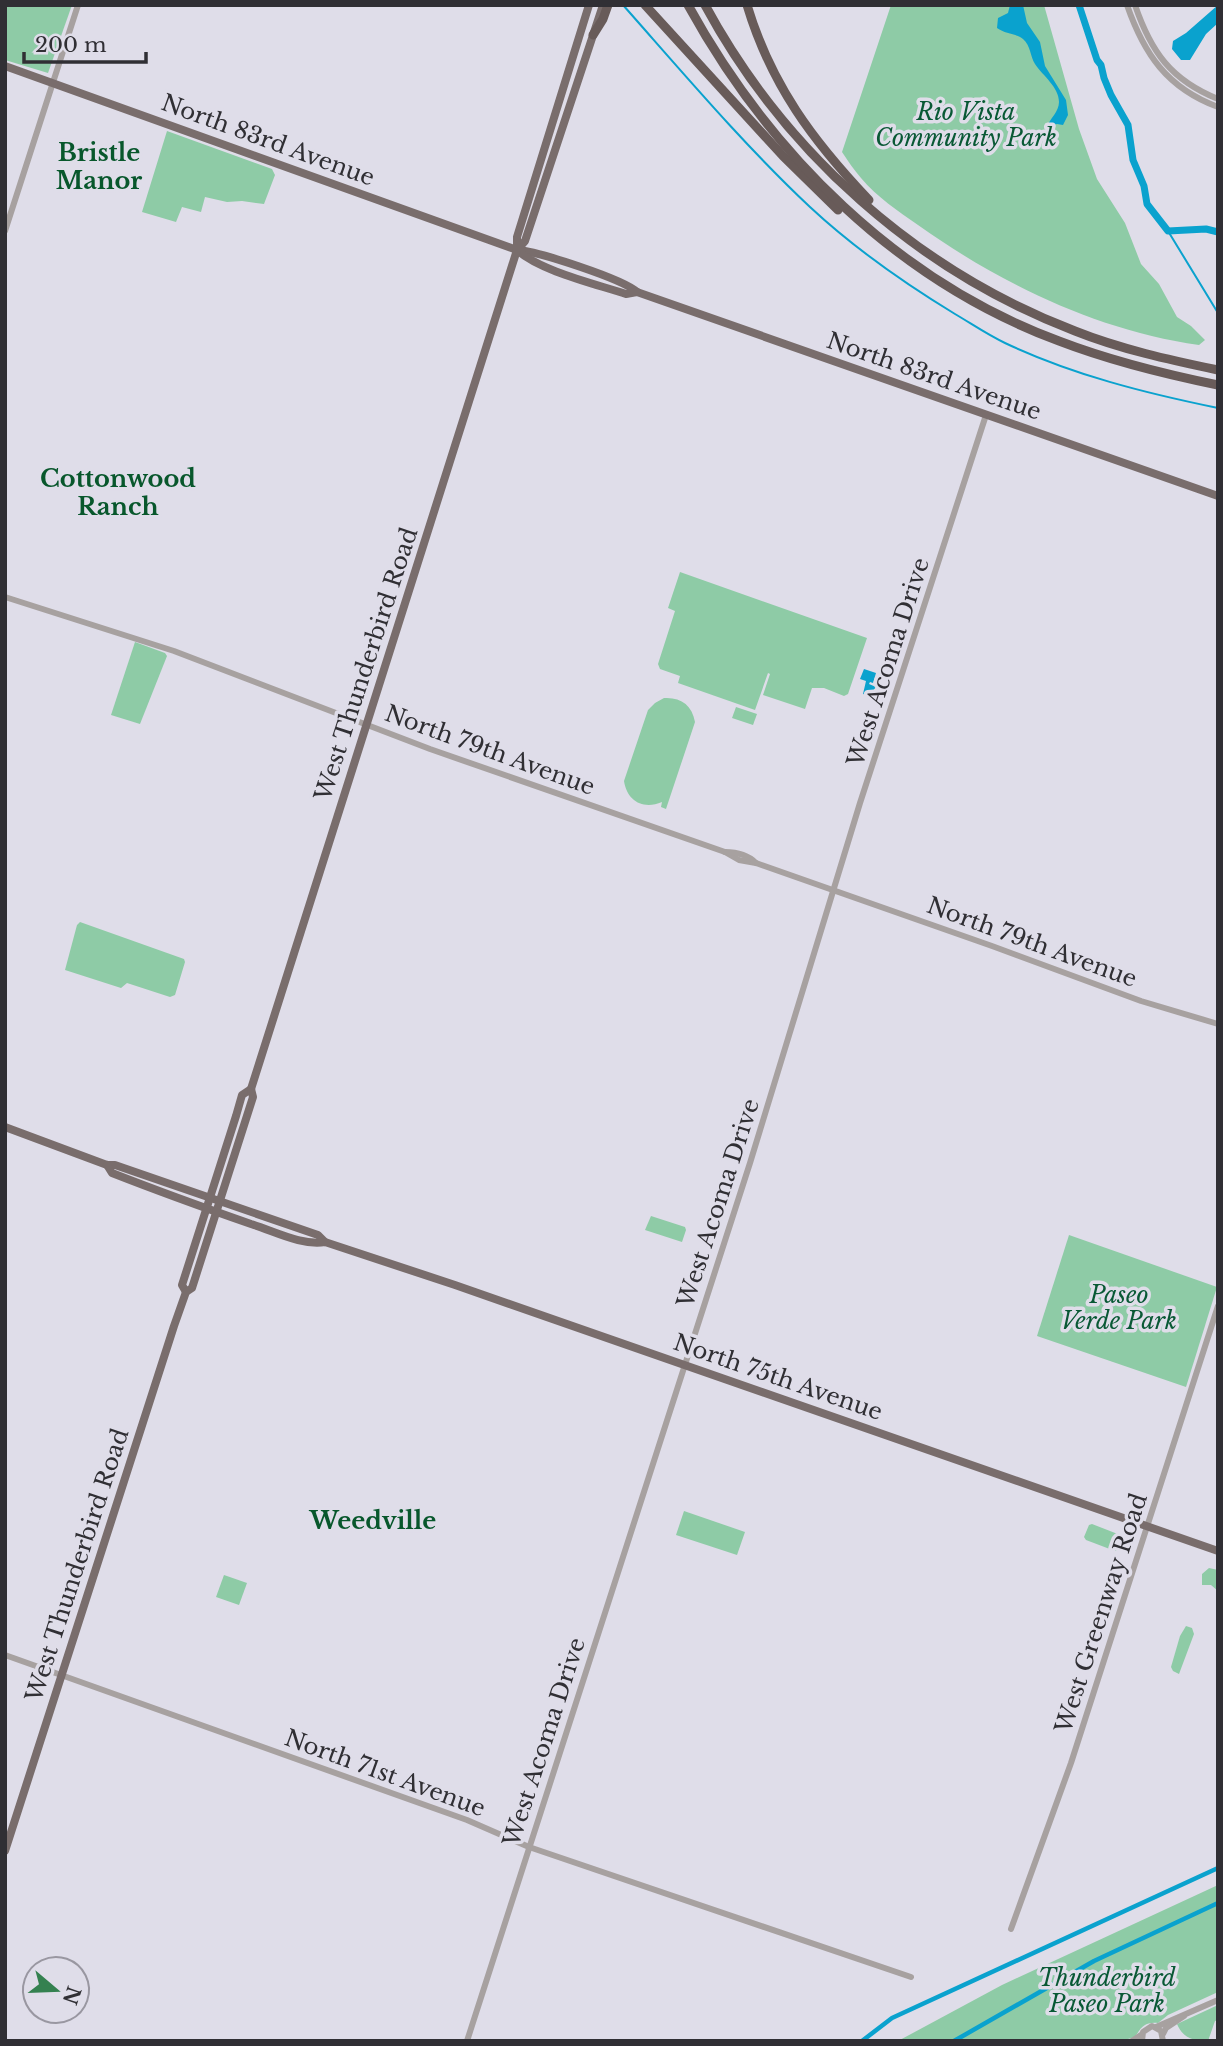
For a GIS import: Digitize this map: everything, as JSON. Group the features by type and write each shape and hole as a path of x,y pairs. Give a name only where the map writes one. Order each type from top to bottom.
{"highway":[{"path":"593,35 608,5"},
{"path":"645,5 802,176 852,222 896,252 960,294 1056,341 1145,369 1218,385"},
{"path":"688,5 721,63 783,145 841,205 896,252"},
{"path":"705,5 730,48 781,120 839,181 938,261 985,290 1047,320 1110,343 1217,370"},
{"path":"747,5 766,57 793,108 819,145 888,223"}],"main road":[{"name":"West Thunderbird Road","path":"5,1851 186,1292 192,1288 218,1212 253,1097 251,1089 517,250 517,237 589,5"},
{"name":"West Thunderbird Road","path":"517,250 525,241 603,5"},
{"name":"North 83rd Avenue","path":"5,66 517,250 528,260 541,265 626,294 637,292 1218,496"},
{"name":"West Thunderbird Road","path":"186,1292 182,1287 242,1095 251,1089"},
{"name":"North 75th Avenue","path":"5,1127 107,1165 115,1165 318,1235 325,1242 1218,1551"},
{"name":"North 75th Avenue","path":"107,1165 112,1173 207,1209 287,1236 316,1244 325,1242"}],"street":[{"path":"5,231 78,5"},
{"path":"1127,5 1139,36 1156,64 1183,89 1218,107"},
{"path":"1135,5 1145,34 1167,66 1192,87 1218,99"},
{"name":"West Acoma Drive","path":"467,2041 986,415"},
{"name":"North 79th Avenue","path":"5,597 163,648 430,749 725,852 751,858 756,863 1161,1008 1218,1024"},
{"name":"West Greenway Road","path":"1011,1929 1071,1763 1218,1306"},
{"name":"North 71st Avenue","path":"5,1655 467,1820 529,1847 911,1977"},
{"path":"1132,2041 1141,2038 1149,2027 1156,2027 1218,2000"},
{"path":"1163,2037 1165,2029 1186,2014"},
{"path":"1156,2027 1163,2037"}],"green space":[{"path":"5,5 72,5 48,73 5,60"},
{"name":"Rio Vista Community Park","path":"891,5 1044,5 1079,129 1097,179 1125,223 1141,264 1159,284 1177,317 1205,340 1199,345 1124,329 1052,302 950,247 895,209 867,185 842,152"},
{"path":"167,131 272,169 275,175 264,204 227,202 205,197 201,212 182,207 176,222 142,212"},
{"path":"680,572 867,638 848,694 844,696 824,688 812,688 805,709 763,695 770,674 768,673 755,710 678,683 680,676 660,669 658,664 675,611 668,608"},
{"path":"135,642 167,656 140,724 111,715"},
{"path":"664,698 685,703 695,722 666,809 661,807 662,802 648,805 632,799 624,781 648,710"},
{"path":"736,707 757,714 753,725 732,718"},
{"path":"80,922 184,959 175,995 170,997 127,983 121,988 65,970"},
{"path":"651,1216 685,1227 682,1242 645,1230"},
{"name":"Paseo Verde Park","path":"1069,1235 1217,1287 1186,1387 1037,1336"},
{"path":"684,1511 745,1532 737,1555 676,1535"},
{"path":"1092,1524 1128,1538 1126,1547 1115,1551 1086,1540 1084,1537"},
{"path":"1209,1568 1218,1570 1218,1591 1211,1585 1202,1585 1202,1574"},
{"path":"224,1575 247,1583 239,1605 216,1597"},
{"path":"1186,1626 1192,1628 1194,1634 1179,1674 1171,1667 1180,1636"},
{"name":"Thunderbird Paseo Park","path":"1218,1885 1218,1992 1168,2015 1158,2023 1144,2025 1135,2037 1121,2041 898,2041 1002,1985"},
{"path":"1218,2005 1218,2020 1215,2021 1208,2041 1189,2038 1179,2029 1177,2024"}],"water":[{"path":"1010,5 1023,5 1027,23 1040,42 1045,66 1066,100 1068,115 1063,125 1047,127 1058,109 1058,97 1054,87 1035,64 1026,42 997,28 998,18 1008,13"},
{"path":"1218,5 1218,23 1206,34 1190,60 1181,60 1172,49 1173,41"},
{"path":"864,669 876,673 873,683 869,684 876,687 867,695 863,694 866,681 860,679"}],"waterway":[{"path":"623,5 715,109 810,207 844,237 898,277 986,333 1057,365 1110,382 1218,408"},
{"path":"1079,5 1104,78 1128,125 1133,160 1144,186 1147,204 1168,231 1206,229 1218,232"},
{"path":"1168,231 1218,313"},
{"path":"862,2041 892,2018 1218,1868"},
{"path":"954,2041 1094,1961 1218,1903"}],"district":[{"name":"Bristle Manor","path":"99,167"},
{"name":"Cottonwood Ranch","path":"118,493"},
{"name":"Weedville","path":"373,1521"}]}
